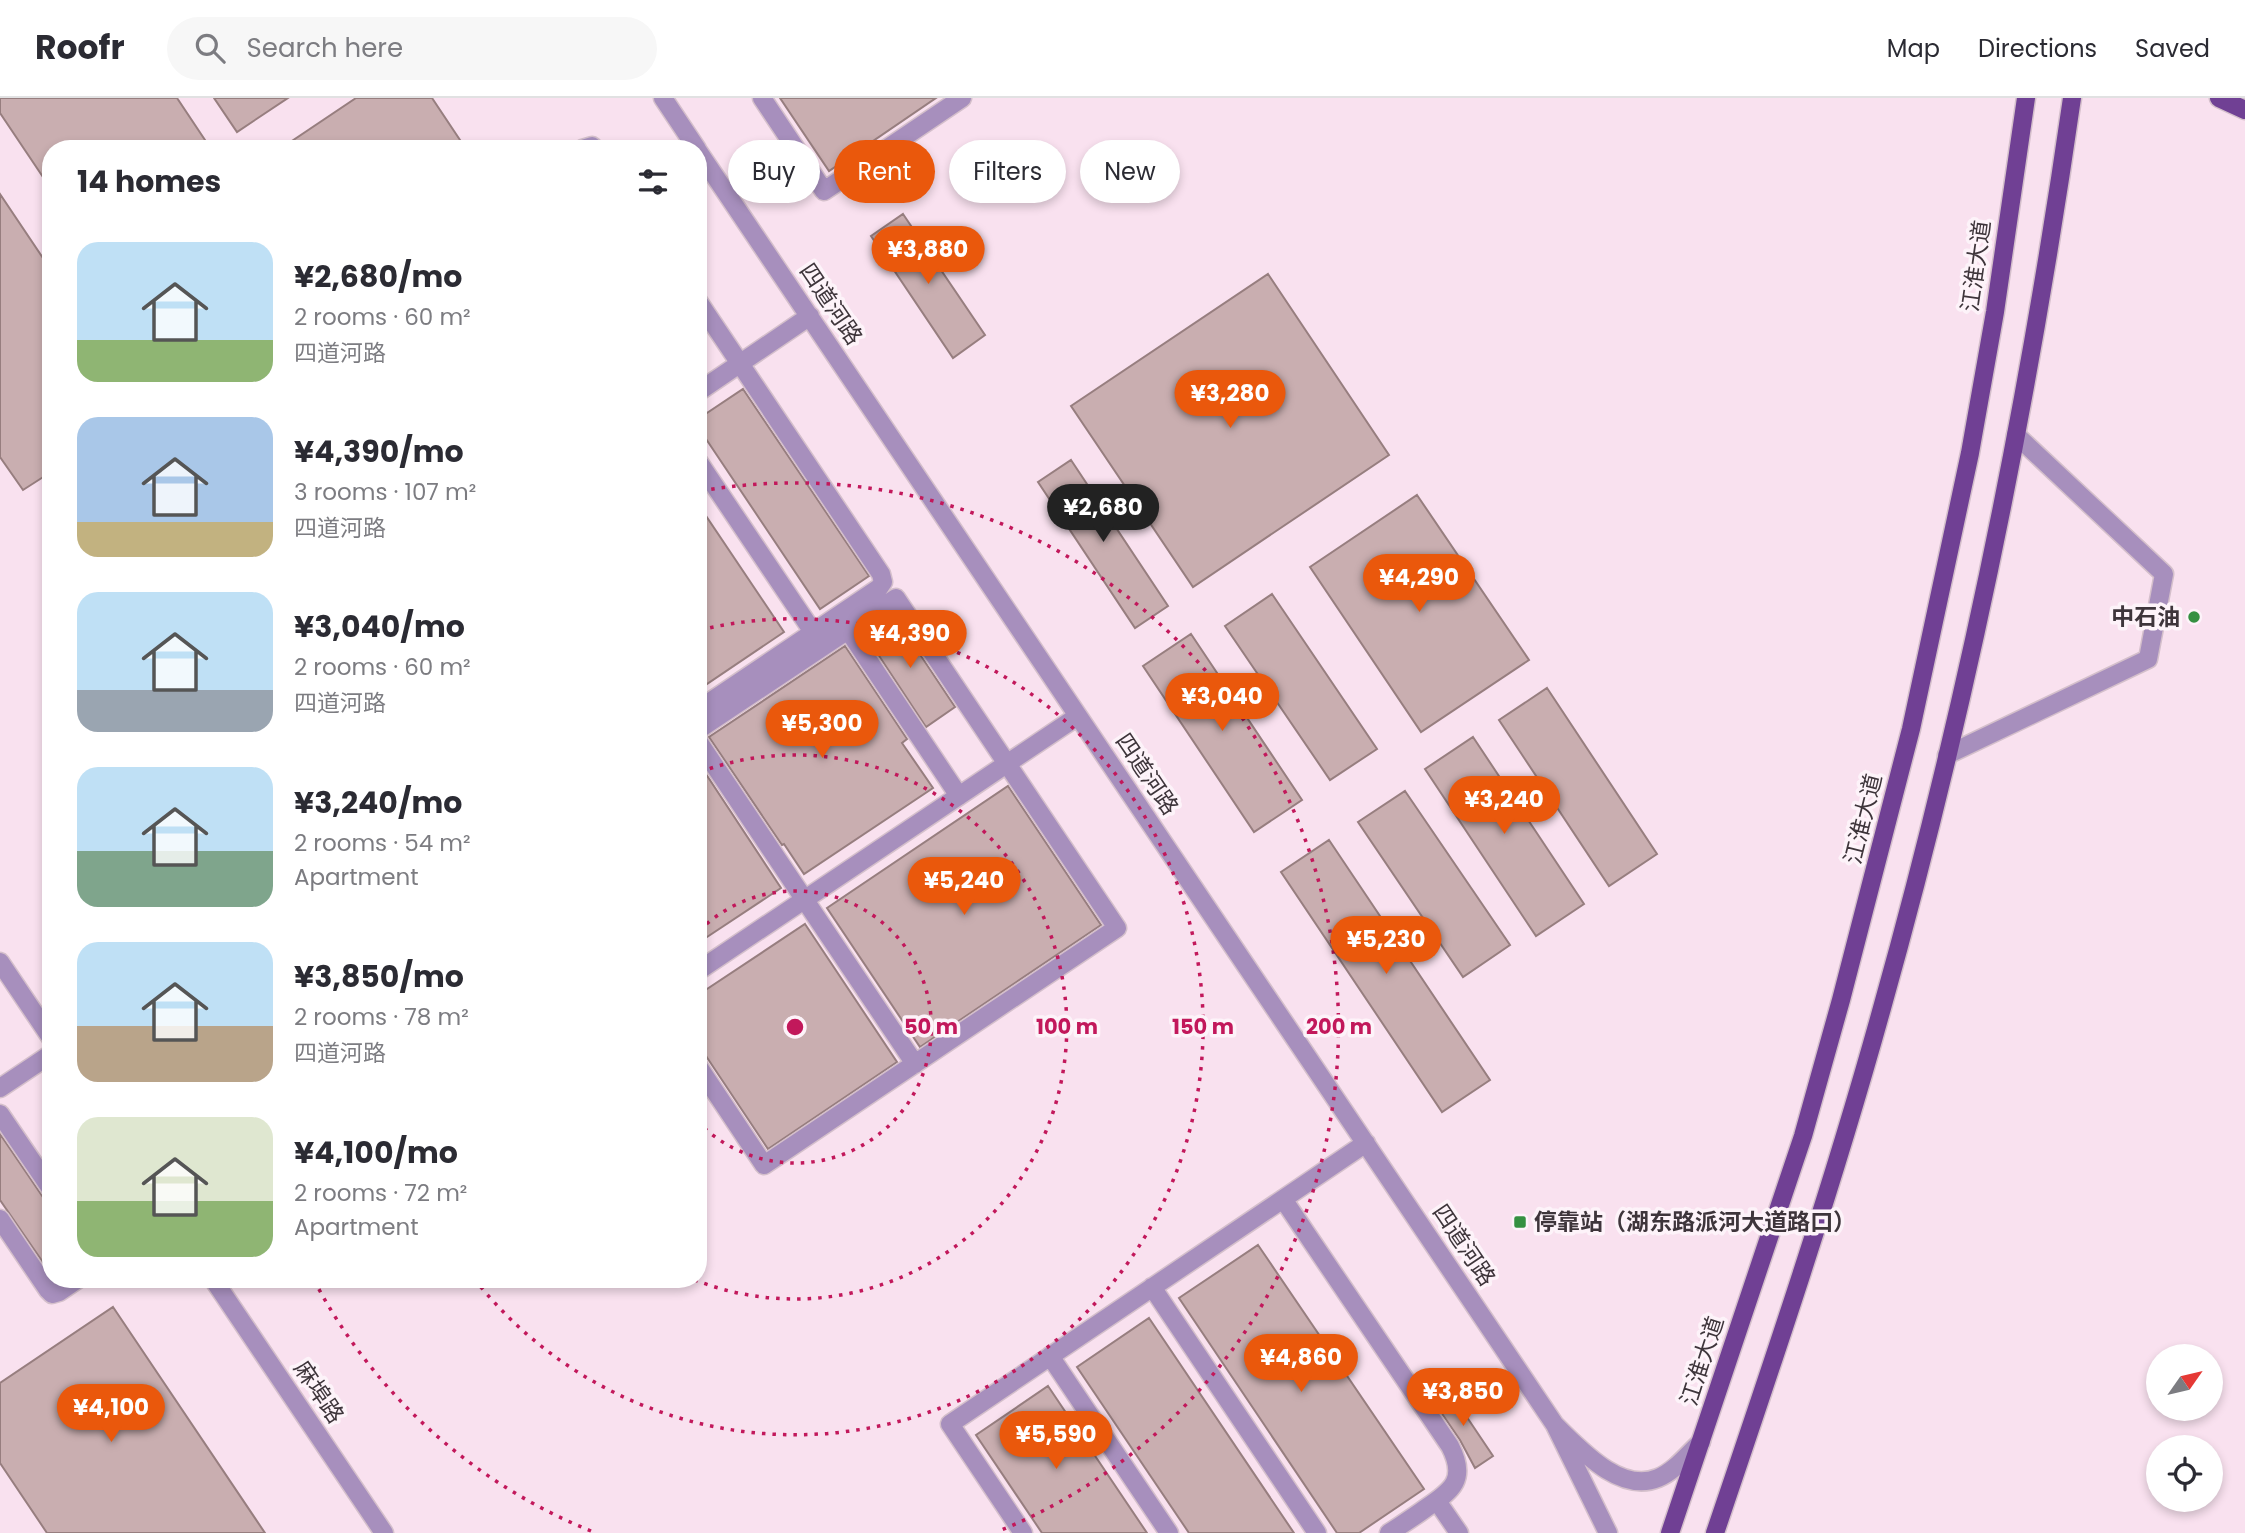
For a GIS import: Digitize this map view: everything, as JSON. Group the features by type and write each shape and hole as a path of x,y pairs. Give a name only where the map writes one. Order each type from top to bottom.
{"main road":[{"name":"江淮大道","path":"1670,1533 1803,1136 1911,729 1969,453 1994,312 2026,98"},
{"path":"1715,1533 1842,1147 1882,1010 1947,755 2017,435 2073,98"},
{"path":"2219,98 2245,110"}],"street":[{"name":"四道河路","path":"663,98 691,140"},
{"path":"762,98 824,191 962,98"},
{"name":"四道河路","path":"707,163 1556,1425"},
{"path":"707,314 881,574 883,582 879,588 707,704"},
{"path":"707,386 810,316"},
{"path":"1947,755 2148,659 2164,573 2017,435"},
{"path":"707,474 813,632"},
{"path":"707,724 896,598 1117,928 764,1164 707,1079"},
{"path":"848,630 959,796"},
{"path":"707,965 1078,716"},
{"path":"707,754 915,1064"},
{"path":"0,962 42,1025"},
{"path":"0,1088 42,1060"},
{"path":"0,1114 42,1176"},
{"path":"1023,1533 950,1424 1366,1143"},
{"path":"1283,1199 1450,1446 1457,1461 1458,1475 1454,1486 1437,1501 1389,1533"},
{"path":"0,1219 42,1281"},
{"path":"1152,1287 1317,1533"},
{"path":"47,1288 52,1294 66,1288"},
{"name":"麻埠路","path":"219,1288 384,1533"},
{"path":"1050,1356 1169,1533"},
{"path":"1556,1425 1591,1460 1614,1474 1638,1481 1657,1478 1674,1468 1701,1442"},
{"path":"1556,1425 1608,1533"},
{"path":"1437,1501 1459,1533"}],"building":[{"path":"0,98 177,98 205,140 42,140 42,176 0,113"},
{"path":"214,98 288,98 237,132"},
{"path":"356,98 432,98 460,140 293,140"},
{"path":"780,98 936,98 874,140 834,140 834,168 829,171 820,158 820,140 808,140"},
{"path":"0,194 42,257 42,478 23,490 0,457"},
{"path":"903,214 985,335 953,358 871,236"},
{"path":"1268,274 1389,455 1193,587 1071,406"},
{"path":"743,389 869,576 820,609 707,440 707,413"},
{"path":"1071,460 1168,606 1135,628 1038,482"},
{"path":"1417,495 1529,660 1421,732 1310,567"},
{"path":"707,517 784,632 707,684"},
{"path":"1272,594 1377,749 1330,780 1225,626"},
{"path":"893,614 955,707 926,727 864,633"},
{"path":"1191,634 1302,800 1254,832 1143,666"},
{"path":"845,646 907,739 902,743 933,788 804,874 709,737"},
{"path":"1547,688 1657,854 1609,886 1499,720"},
{"path":"1473,737 1584,904 1536,936 1425,769"},
{"path":"707,776 781,888 707,937"},
{"path":"1008,786 1101,925 920,1047 827,908"},
{"path":"1405,791 1510,945 1463,977 1358,822"},
{"path":"1329,840 1490,1080 1442,1112 1281,872"},
{"path":"805,924 897,1062 768,1149 707,1058 707,989"},
{"path":"0,1134 42,1196 42,1261 0,1200"},
{"path":"1258,1245 1424,1489 1359,1533 1337,1533 1179,1298"},
{"path":"113,1307 265,1533 47,1533 0,1463 0,1383"},
{"path":"1149,1318 1294,1533 1189,1533 1077,1367"},
{"path":"1048,1386 1147,1533 1042,1533 976,1435"},
{"path":"1448,1389 1493,1456 1475,1468 1432,1399"}],"place":[{"name":"中石油","path":"2194,617"},
{"name":"停靠站（湖东路派河大道路口）","path":"1520,1222"}]}
